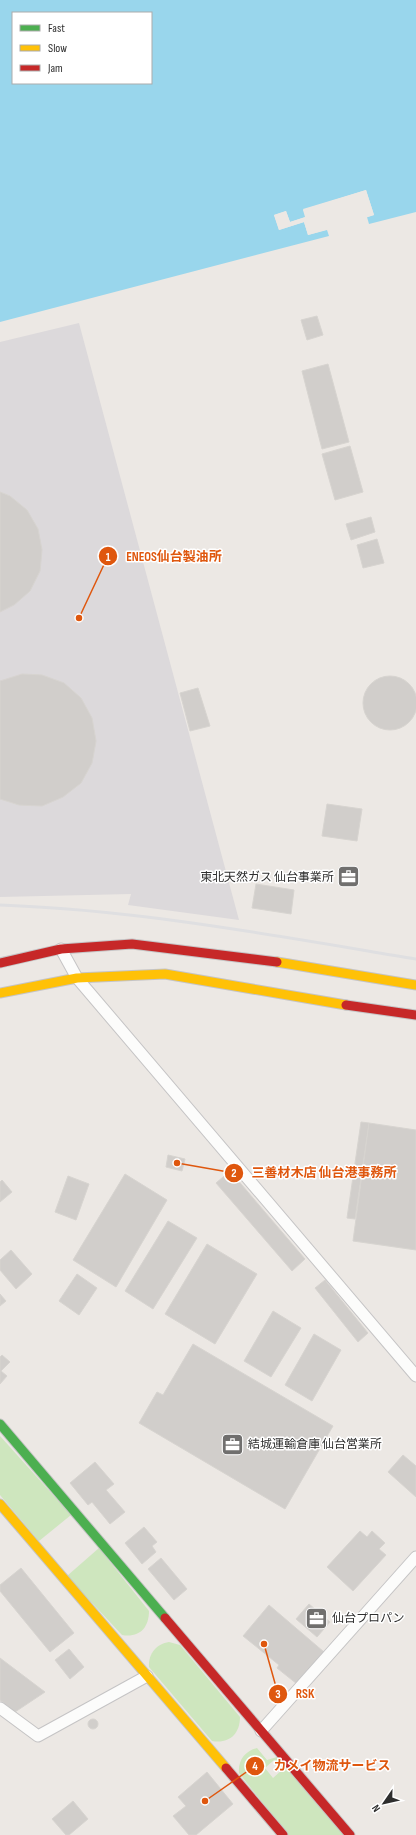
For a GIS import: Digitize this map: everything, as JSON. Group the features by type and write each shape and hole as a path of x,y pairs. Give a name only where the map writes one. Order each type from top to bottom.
{"street":[{"path":"0,963 62,949 132,944 256,960 416,985"},
{"path":"62,949 77,978 416,1376"},
{"path":"0,993 77,978 165,974 331,1003 416,1015"},
{"path":"0,1424 350,1835"},
{"path":"0,1504 283,1835"},
{"path":"262,1731 416,1557"},
{"path":"0,1708 38,1736 147,1676"}],"shaded area":[{"path":"79,323 239,920 128,905 131,894 0,897 0,342"}],"green space":[{"path":"0,1436 71,1515 39,1541 0,1495"},
{"path":"99,1548 149,1611 149,1617 145,1627 138,1633 128,1636 122,1635 67,1576"},
{"path":"169,1642 180,1645 240,1717 236,1733 228,1739 218,1742 212,1741 149,1667 150,1657 154,1650 157,1647"},
{"path":"257,1748 267,1760 277,1757 344,1835 288,1835 239,1773 241,1760 249,1751","holes":["274,1760 283,1769 273,1778 265,1768"]}],"water":[{"path":"0,0 416,0 416,212 369,224 367,217 374,215 366,190 303,209 306,217 290,222 286,211 274,215 279,230 304,222 308,235 327,230 329,236 0,322"}],"pier":[{"path":"366,190 374,215 365,218 366,215 371,214 365,193 306,211 307,219 290,224 288,223 285,214 277,217 280,228 304,220 310,233 327,228 329,229 308,235 304,222 279,230 274,215 286,211 290,222 305,217 303,210"}],"building":[{"path":"317,316 323,335 307,340 301,320"},
{"path":"328,364 349,442 322,449 302,371"},
{"path":"350,446 363,492 335,500 322,454"},
{"path":"0,492 10,496 27,510 38,529 42,550 40,571 30,591 14,605 0,612"},
{"path":"371,517 375,532 351,540 346,524"},
{"path":"377,539 384,563 363,568 357,545"},
{"path":"22,674 42,675 64,683 81,698 92,718 96,741 92,763 81,783 63,797 42,806 19,805 0,799 0,681"},
{"path":"385,676 395,676 405,680 413,688 417,698 417,708 413,718 405,726 395,730 385,730 375,726 367,718 363,708 363,698 367,688 375,680"},
{"path":"198,688 210,726 190,731 180,693"},
{"path":"327,804 362,809 357,841 322,836"},
{"path":"256,884 294,890 291,914 252,908"},
{"path":"361,1122 369,1123 355,1219 347,1218"},
{"path":"369,1123 416,1130 416,1250 353,1241"},
{"path":"168,1155 185,1159 182,1171 166,1167"},
{"path":"230,1171 305,1259 292,1271 216,1183"},
{"path":"125,1174 167,1200 116,1287 73,1260"},
{"path":"68,1176 89,1184 76,1220 55,1212"},
{"path":"2,1180 12,1192 0,1202 0,1182"},
{"path":"168,1221 197,1238 153,1309 125,1291"},
{"path":"207,1244 257,1274 215,1344 165,1314"},
{"path":"11,1250 32,1274 16,1289 0,1270 0,1260"},
{"path":"77,1274 97,1288 79,1315 59,1301"},
{"path":"325,1280 368,1333 358,1342 315,1288"},
{"path":"0,1294 6,1301 0,1306"},
{"path":"273,1311 301,1328 271,1377 244,1361"},
{"path":"314,1334 341,1350 312,1401 285,1385"},
{"path":"193,1344 333,1426 285,1509 139,1423 157,1392 163,1395"},
{"path":"2,1355 10,1362 1,1371 7,1376 0,1384 0,1357"},
{"path":"403,1455 416,1466 416,1497 388,1472"},
{"path":"95,1462 114,1484 106,1490 125,1512 110,1524 92,1502 88,1505 70,1483"},
{"path":"144,1527 157,1542 152,1546 156,1552 142,1564 125,1543"},
{"path":"360,1531 367,1537 372,1531 385,1543 379,1549 386,1555 353,1591 327,1567"},
{"path":"161,1558 187,1589 174,1600 148,1569"},
{"path":"21,1568 74,1633 50,1652 0,1591 0,1585"},
{"path":"309,1604 330,1622 317,1637 296,1619"},
{"path":"269,1605 324,1652 297,1684 277,1668 279,1665 243,1636"},
{"path":"69,1649 84,1667 70,1679 55,1660"},
{"path":"0,1658 45,1692 15,1712 0,1700"},
{"path":"91,1719 95,1719 97,1720 97,1728 91,1729 88,1726 88,1722"},
{"path":"207,1772 233,1804 196,1835 189,1835 173,1816 186,1806 178,1797"},
{"path":"73,1801 88,1819 69,1835 66,1835 52,1819"}],"railway":[{"path":"0,905 105,912 157,918 261,933 416,959"}],"traffic: fast":[{"path":"0,1424 165,1618"}],"traffic: slow":[{"path":"277,962 416,985"},
{"path":"0,993 77,978 165,974 346,1005"},
{"path":"0,1504 226,1768"}],"traffic: jam":[{"path":"0,963 61,949 132,944 277,962"},
{"path":"346,1005 416,1015"},
{"path":"165,1618 350,1835"},
{"path":"226,1768 283,1835"}],"place":[{"name":"ENEOS仙台製油所","path":"79,618"},
{"name":"東北天然ガス 仙台事業所","path":"349,877"},
{"name":"三善材木店 仙台港事務所","path":"177,1163"},
{"name":"結城運輸倉庫 仙台営業所","path":"233,1444"},
{"name":"仙台プロパン","path":"317,1618"},
{"name":"RSK","path":"264,1644"},
{"name":"カメイ物流サービス","path":"205,1801"}]}
